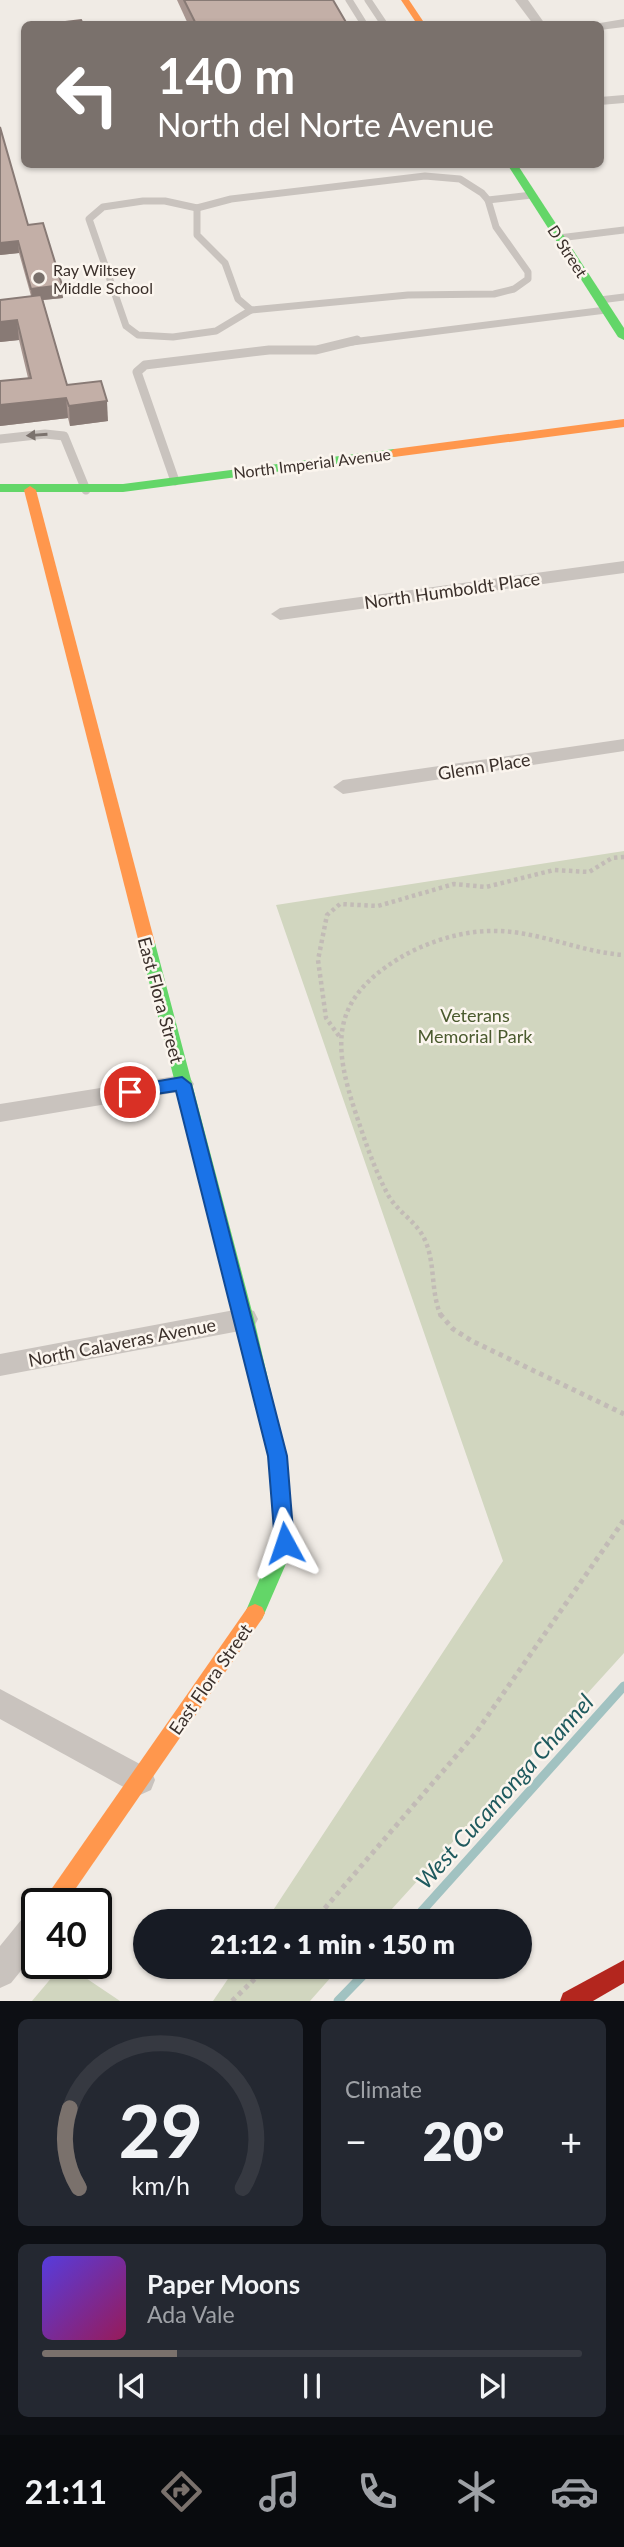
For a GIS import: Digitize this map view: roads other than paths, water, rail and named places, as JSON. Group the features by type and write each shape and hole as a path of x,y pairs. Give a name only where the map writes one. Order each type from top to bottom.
{"street":[{"path":"405,0 419,21"},
{"path":"521,0 537,21"},
{"path":"604,26 624,23"},
{"path":"604,101 624,99"},
{"name":"D Street","path":"515,168 624,337"},
{"name":"North Imperial Avenue","path":"0,488 86,490 175,481 624,423"},
{"name":"East Flora Street","path":"30,490 245,1319 278,1456 285,1543 250,1623 63,1888"},
{"name":"North Humboldt Place","path":"280,614 624,567"},
{"name":"Glenn Place","path":"343,787 624,745"},
{"path":"0,1113 182,1084"},
{"name":"North Calaveras Avenue","path":"0,1365 245,1319"},
{"path":"0,1703 140,1780"},
{"path":"0,1972 21,1945"},
{"path":"571,2001 624,1971"}],"lane":[{"path":"349,0 362,21"},
{"path":"368,0 382,21"},
{"path":"435,175 470,182 488,200 496,227 528,272 528,279 514,289 486,295 408,295 251,310 216,331 173,337 138,335 126,326 90,224 90,215 103,206 153,201 197,208 231,199 435,175"},
{"path":"488,200 532,195"},
{"path":"197,208 194,229 226,263 232,290 251,310"},
{"path":"559,238 624,230"},
{"path":"175,481 137,372 145,365 269,350 286,352 348,344 362,338 603,305 624,297"},
{"path":"0,439 45,434 64,436 71,447 86,490"}],"waterway":[{"name":"West Cucamonga Channel","path":"424,1909 624,1686"},
{"name":"West Cucamonga Channel","path":"338,2001 359,1979"}],"place":[{"name":"Ray Wiltsey Middle School","path":"39,278"}],"park label":[{"name":"Veterans Memorial Park","path":"475,1025"}]}
